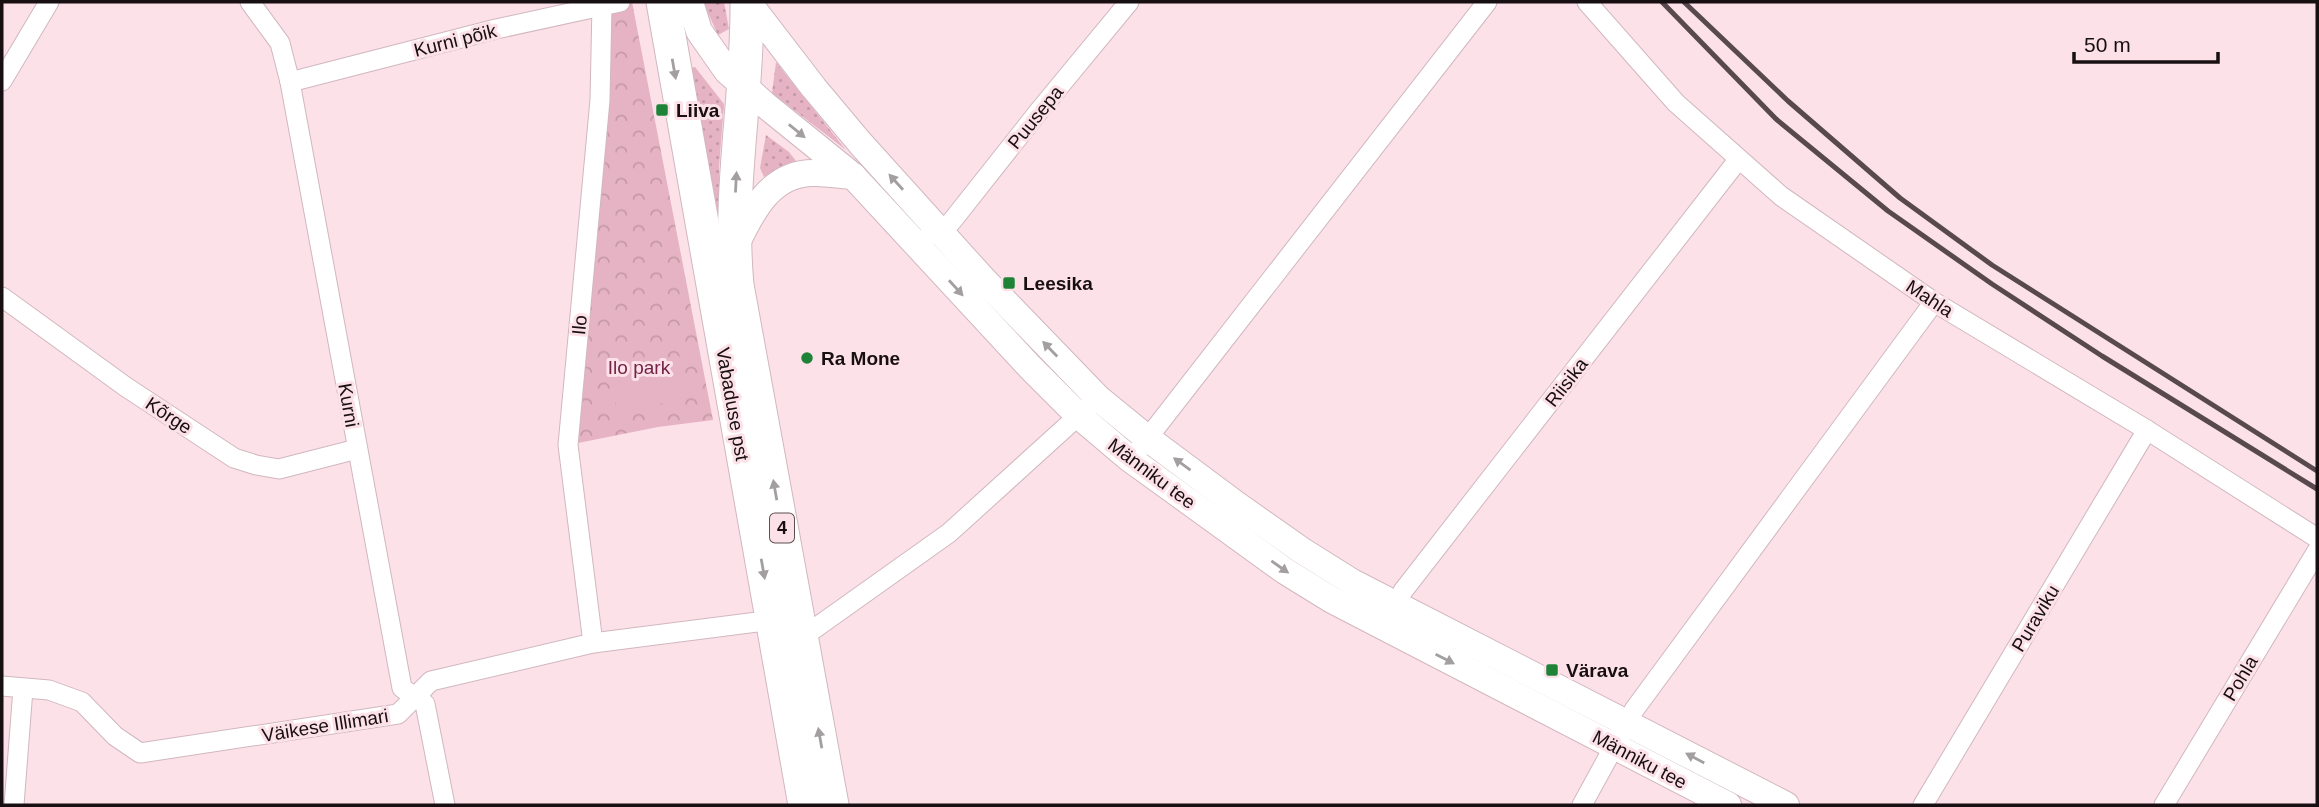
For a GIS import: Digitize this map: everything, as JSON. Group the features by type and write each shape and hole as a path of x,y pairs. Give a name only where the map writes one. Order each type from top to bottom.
{"highway":[{"name":"Vabaduse pst","path":"663,2 790,622 832,805"},
{"name":"Vabaduse pst","path":"748,2 735,185 734,250 737,285 790,622 805,805"}],"street":[{"path":"2,81 49,2"},
{"name":"Kurni","path":"250,2 280,43 290,82 402,688 425,704 445,805"},
{"name":"Männiku tee","path":"690,2 699,31 709,48 744,87 853,176 1030,367 1088,406 1147,439 1301,550 1396,605 1786,805"},
{"name":"Männiku tee","path":"748,2 822,97 941,233 1130,459 1285,571 1332,600 1728,805"},
{"name":"Puusepa","path":"941,233 1129,2"},
{"path":"1130,459 1487,2"},
{"name":"Mahla","path":"1587,2 1676,103 1781,196 1934,302 2147,430 2317,538"},
{"name":"Kurni põik","path":"290,82 496,29 611,4"},
{"name":"Ilo","path":"593,643 568,445 611,4"},
{"name":"Riisika","path":"1396,605 1403,591 1738,160"},
{"path":"734,250 757,203 782,181 812,173 853,176"},
{"path":"910,237 941,233"},
{"name":"Kõrge","path":"2,297 126,387 234,458 279,469 357,449"},
{"path":"1582,805 1627,722 1673,654 1934,302"},
{"path":"790,622 814,629 949,533 1088,406"},
{"name":"Puraviku","path":"1923,805 2147,430"},
{"name":"Pohla","path":"2164,805 2317,551"},
{"name":"Väikese Illimari","path":"2,686 49,690 82,702 115,736 140,753 398,714 431,681 593,643 790,622"},
{"path":"14,805 23,689"}],"green space":[{"name":"Ilo park","path":"632,2 713,420 658,427 568,445 602,5"},
{"path":"703,2 724,2 729,29 718,35"},
{"path":"776,62 846,150 772,93"},
{"path":"695,67 724,104 719,167 719,236 690,68"},
{"path":"766,135 789,152 796,161 764,177 760,168"},
{"path":"679,356 686,399 617,411 610,368"}],"railway":[{"path":"1662,2 1776,119 1888,211 2102,356 2317,489"},
{"path":"1684,2 1788,101 1900,198 1992,265 2317,471"}],"place":[{"name":"Liiva","path":"662,110"},
{"name":"Leesika","path":"1009,283"},
{"name":"Ra Mone","path":"807,358"},
{"name":"Värava","path":"1552,670"}]}
